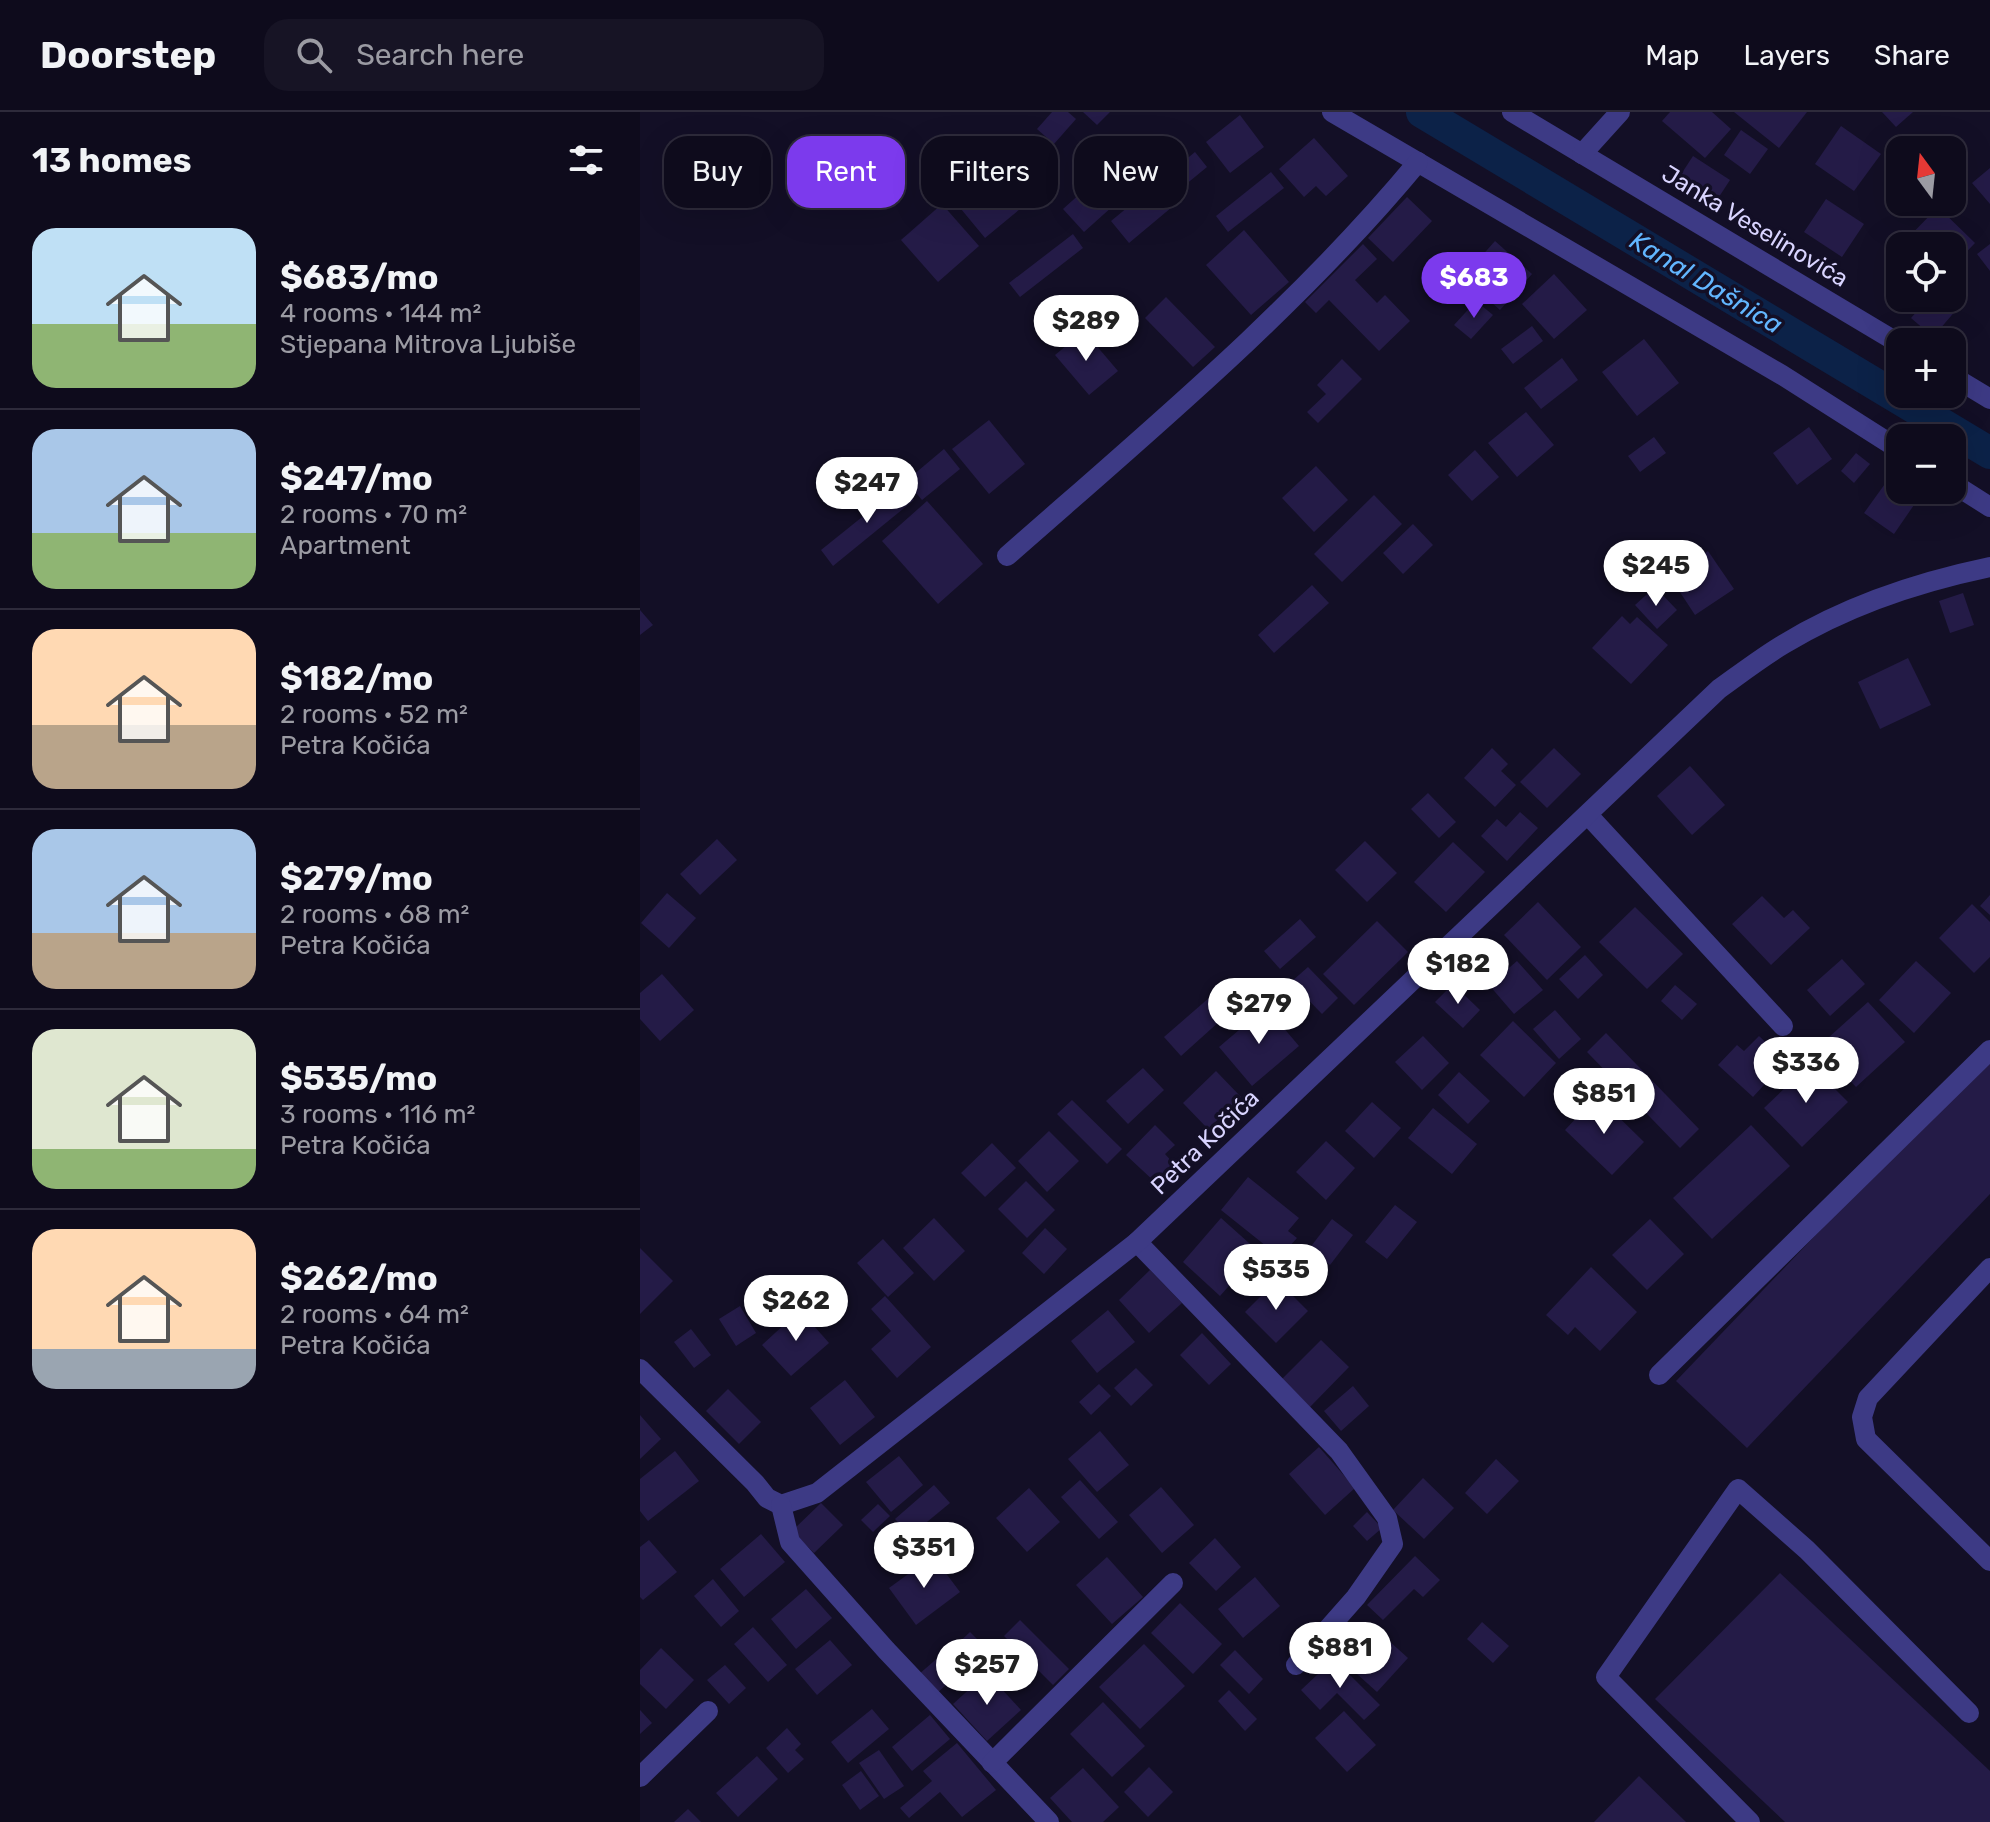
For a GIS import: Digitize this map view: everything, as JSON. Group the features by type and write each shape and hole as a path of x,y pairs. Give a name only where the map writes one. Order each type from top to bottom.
{"street":[{"path":"1332,112 1782,375 1886,441"},
{"name":"Janka Veselinovića","path":"1512,112 1886,336"},
{"path":"1582,154 1620,112"},
{"path":"1007,556 1178,406 1337,254 1418,162"},
{"path":"1966,384 1990,399"},
{"path":"1966,492 1990,507"},
{"name":"Petra Kočića","path":"781,1505 817,1493 1137,1242 1719,689 1784,644 1855,607 1934,579 1990,567"},
{"path":"1588,815 1783,1026"},
{"path":"1659,1375 1990,1050"},
{"path":"1137,1242 1339,1451 1387,1518 1393,1544 1356,1597 1296,1665"},
{"path":"1990,1268 1868,1398 1862,1417 1866,1439 1990,1561"},
{"path":"640,1369 767,1498 781,1505 790,1542 886,1650 1049,1822"},
{"path":"1750,1822 1606,1677 1738,1489 1807,1550 1969,1713"},
{"path":"992,1763 1173,1583"},
{"path":"640,1777 708,1711"}],"building":[{"path":"1052,112 1068,112 1076,119 1058,139 1058,136 1045,136 1037,129"},
{"path":"1083,112 1110,112 1097,125"},
{"path":"1670,112 1712,112 1731,129 1705,158 1662,121"},
{"path":"1734,112 1807,112 1779,148"},
{"path":"1882,112 1913,112 1896,127"},
{"path":"1240,115 1264,147 1230,173 1206,142"},
{"path":"1841,126 1881,154 1854,191 1815,164"},
{"path":"1741,130 1768,149 1750,174 1724,155"},
{"path":"1314,138 1348,176 1326,196 1316,186 1304,197 1279,169"},
{"path":"1195,152 1207,167 1187,183 1187,159"},
{"path":"1693,156 1730,180 1715,203 1678,179"},
{"path":"1990,168 1990,204 1972,183"},
{"path":"1271,172 1284,188 1228,232 1216,216"},
{"path":"1407,197 1432,221 1393,262 1368,238"},
{"path":"1074,199 1074,208 1111,208 1084,232 1063,209"},
{"path":"1826,199 1864,224 1842,257 1804,232"},
{"path":"937,208 946,208 979,246 938,282 901,240"},
{"path":"960,208 1020,209 985,238"},
{"path":"1127,208 1171,208 1129,243 1111,221"},
{"path":"1929,216 1947,216 1964,232 1914,232"},
{"path":"1244,230 1289,282 1251,315 1206,265"},
{"path":"1073,234 1083,248 1020,297 1009,283"},
{"path":"1966,234 1975,243 1966,252"},
{"path":"1495,241 1532,274 1500,310 1463,277"},
{"path":"1363,244 1377,259 1355,280 1377,303 1385,295 1410,321 1379,351 1329,300 1316,313 1305,302"},
{"path":"1990,244 1990,271 1977,254"},
{"path":"1554,274 1587,310 1554,339 1522,304"},
{"path":"1166,297 1215,347 1193,367 1145,318"},
{"path":"1126,299 1138,313 1101,345 1089,331"},
{"path":"1476,301 1493,315 1471,339 1454,325"},
{"path":"1916,312 1954,312 1941,328 1923,328 1911,318"},
{"path":"1532,326 1543,341 1513,364 1501,349"},
{"path":"1084,331 1118,371 1089,395 1055,355"},
{"path":"1644,339 1679,383 1637,416 1602,372"},
{"path":"1562,358 1578,380 1541,409 1524,388"},
{"path":"1342,359 1362,379 1318,423 1307,412 1326,394 1317,385"},
{"path":"1526,412 1554,445 1517,477 1488,443"},
{"path":"989,420 1025,464 989,494 952,449"},
{"path":"1809,427 1832,459 1797,485 1773,453"},
{"path":"1654,437 1666,453 1640,472 1628,456"},
{"path":"944,449 960,469 922,500 906,481"},
{"path":"1475,450 1499,477 1472,501 1448,475"},
{"path":"1856,453 1870,464 1854,483 1841,471"},
{"path":"1316,466 1348,500 1314,532 1282,498"},
{"path":"1886,482 1886,504 1915,504 1894,534 1864,513"},
{"path":"902,485 914,500 833,566 821,550"},
{"path":"1374,495 1402,524 1342,582 1314,554"},
{"path":"927,501 983,564 938,604 882,541"},
{"path":"1413,524 1433,545 1403,574 1383,553"},
{"path":"1708,551 1734,589 1695,615 1670,577"},
{"path":"1312,585 1329,603 1274,653 1258,635"},
{"path":"1655,587 1677,610 1657,629 1635,605"},
{"path":"1963,593 1974,625 1950,633 1939,601"},
{"path":"640,610 653,625 640,635"},
{"path":"1622,616 1630,624 1637,617 1668,645 1631,684 1592,648"},
{"path":"1908,658 1931,705 1880,729 1858,682"},
{"path":"1492,748 1508,764 1501,771 1516,785 1495,807 1464,778"},
{"path":"1554,748 1581,774 1547,808 1520,782"},
{"path":"1690,766 1725,805 1692,835 1657,796"},
{"path":"1428,793 1456,822 1439,838 1411,809"},
{"path":"1520,812 1538,828 1507,861 1481,836 1497,819 1506,827"},
{"path":"717,839 737,860 700,895 680,874"},
{"path":"1365,841 1397,873 1367,902 1335,870"},
{"path":"1453,842 1485,872 1446,912 1414,882"},
{"path":"667,893 696,918 669,948 641,923"},
{"path":"1990,895 1990,915 1980,906"},
{"path":"1762,896 1784,918 1793,910 1810,928 1771,965 1732,924"},
{"path":"1538,902 1581,947 1547,980 1504,935"},
{"path":"1972,904 1990,922 1990,957 1974,973 1939,938"},
{"path":"1635,907 1683,954 1647,989 1599,942"},
{"path":"1300,919 1316,937 1280,969 1264,951"},
{"path":"1377,921 1408,952 1354,1005 1323,974"},
{"path":"1585,955 1603,975 1578,999 1559,979"},
{"path":"1842,959 1865,984 1830,1016 1807,990"},
{"path":"1517,961 1543,990 1514,1014 1489,985"},
{"path":"1916,961 1951,993 1914,1033 1879,1000"},
{"path":"1308,967 1338,998 1322,1014 1291,982"},
{"path":"662,974 694,1010 660,1041 640,1019 640,993"},
{"path":"1225,984 1241,1002 1181,1056 1164,1037"},
{"path":"1453,984 1480,1010 1463,1028 1435,1002"},
{"path":"1675,985 1697,1004 1682,1020 1661,1001"},
{"path":"1868,1002 1905,1042 1856,1087 1818,1047"},
{"path":"1266,1007 1299,1046 1252,1086 1219,1047"},
{"path":"1555,1010 1581,1039 1559,1059 1533,1029"},
{"path":"1513,1021 1556,1063 1524,1097 1480,1055"},
{"path":"1606,1033 1699,1129 1680,1148 1587,1052"},
{"path":"1423,1036 1449,1063 1422,1090 1395,1062"},
{"path":"1759,1036 1786,1061 1753,1097 1718,1065 1737,1045 1744,1051"},
{"path":"1990,1053 1990,1194 1747,1448 1676,1381"},
{"path":"1810,1064 1848,1102 1802,1147 1764,1108"},
{"path":"1143,1068 1164,1090 1128,1124 1106,1101"},
{"path":"1216,1071 1241,1097 1208,1129 1183,1103"},
{"path":"1459,1072 1490,1101 1468,1124 1438,1095"},
{"path":"1597,1096 1644,1142 1612,1175 1565,1130"},
{"path":"1072,1100 1122,1149 1107,1164 1057,1114"},
{"path":"1372,1102 1401,1128 1374,1158 1345,1131"},
{"path":"1433,1108 1477,1144 1452,1174 1408,1138"},
{"path":"1155,1125 1175,1145 1165,1154 1174,1164 1156,1183 1126,1155"},
{"path":"1751,1125 1790,1166 1712,1239 1673,1198"},
{"path":"1049,1131 1079,1161 1047,1192 1018,1161"},
{"path":"1326,1141 1355,1168 1326,1200 1296,1172"},
{"path":"992,1143 1016,1168 985,1197 961,1173"},
{"path":"1248,1177 1299,1218 1288,1231 1297,1238 1280,1257 1221,1210"},
{"path":"1026,1181 1055,1210 1027,1238 998,1209"},
{"path":"1395,1205 1417,1222 1387,1259 1365,1242"},
{"path":"934,1218 965,1251 934,1281 903,1248"},
{"path":"1221,1218 1259,1252 1220,1296 1183,1262"},
{"path":"1332,1219 1353,1235 1330,1265 1309,1249"},
{"path":"1650,1219 1684,1254 1647,1290 1612,1255"},
{"path":"1045,1228 1067,1249 1044,1274 1022,1253"},
{"path":"883,1239 914,1273 888,1297 857,1263"},
{"path":"640,1248 673,1281 640,1314"},
{"path":"1591,1267 1637,1312 1600,1351 1575,1327 1568,1335 1546,1315"},
{"path":"1150,1270 1182,1303 1149,1333 1119,1300"},
{"path":"1277,1280 1308,1311 1276,1343 1245,1312"},
{"path":"885,1296 931,1347 897,1378 871,1349 891,1331 871,1309"},
{"path":"740,1306 756,1333 736,1346 719,1319"},
{"path":"800,1310 829,1343 791,1376 762,1345"},
{"path":"1108,1310 1135,1342 1097,1373 1071,1341"},
{"path":"691,1329 711,1355 694,1368 674,1342"},
{"path":"1202,1333 1231,1364 1209,1385 1180,1355"},
{"path":"1321,1340 1349,1367 1310,1407 1282,1379"},
{"path":"1136,1368 1153,1385 1131,1406 1114,1388"},
{"path":"845,1380 875,1417 840,1445 810,1408"},
{"path":"1099,1384 1111,1396 1091,1415 1079,1402"},
{"path":"1353,1386 1369,1406 1341,1431 1324,1411"},
{"path":"728,1389 761,1422 739,1444 706,1411"},
{"path":"640,1415 661,1439 640,1459"},
{"path":"1100,1431 1129,1465 1097,1492 1068,1459"},
{"path":"1319,1447 1355,1488 1325,1515 1289,1474"},
{"path":"675,1451 699,1481 648,1521 640,1511 640,1479"},
{"path":"899,1456 923,1485 891,1512 866,1482"},
{"path":"1496,1459 1519,1481 1487,1514 1465,1493"},
{"path":"1423,1478 1454,1508 1424,1539 1393,1510"},
{"path":"1080,1480 1118,1522 1099,1539 1061,1497"},
{"path":"934,1485 950,1503 910,1536 895,1519"},
{"path":"1161,1487 1194,1525 1162,1553 1129,1515"},
{"path":"1029,1488 1060,1522 1027,1552 996,1518"},
{"path":"821,1503 843,1525 814,1553 792,1531"},
{"path":"878,1504 890,1516 873,1532 861,1520"},
{"path":"1367,1512 1382,1528 1367,1541 1353,1526"},
{"path":"761,1534 785,1562 744,1597 720,1569"},
{"path":"1215,1538 1241,1567 1216,1591 1189,1563"},
{"path":"649,1540 677,1572 643,1600 640,1597 640,1547"},
{"path":"933,1556 960,1592 916,1625 889,1588"},
{"path":"1415,1556 1440,1580 1423,1597 1414,1589 1383,1620 1367,1605"},
{"path":"1107,1557 1143,1597 1112,1624 1076,1585"},
{"path":"1780,1573 1990,1771 1990,1822 1785,1822 1655,1699"},
{"path":"1255,1577 1280,1606 1243,1638 1218,1609"},
{"path":"713,1579 739,1611 721,1627 694,1596"},
{"path":"806,1589 832,1618 796,1649 771,1619"},
{"path":"1180,1603 1222,1644 1193,1674 1151,1633"},
{"path":"1020,1620 1069,1669 1053,1685 1004,1636"},
{"path":"1482,1622 1509,1646 1493,1663 1467,1639"},
{"path":"753,1627 787,1665 768,1682 734,1644"},
{"path":"1378,1631 1408,1658 1377,1692 1347,1665"},
{"path":"970,1632 980,1642 963,1659 953,1648"},
{"path":"830,1640 852,1665 817,1695 795,1669"},
{"path":"1144,1644 1185,1686 1140,1729 1099,1687"},
{"path":"661,1648 694,1680 666,1709 640,1684 640,1670"},
{"path":"948,1649 965,1668 936,1694 918,1675"},
{"path":"1235,1650 1263,1679 1249,1694 1220,1665"},
{"path":"1334,1659 1380,1705 1364,1720 1337,1693 1320,1710 1301,1690"},
{"path":"725,1665 746,1688 729,1704 707,1680"},
{"path":"987,1673 1021,1710 987,1741 953,1704"},
{"path":"1229,1690 1257,1719 1245,1731 1218,1701"},
{"path":"1103,1702 1145,1746 1112,1777 1070,1734"},
{"path":"872,1709 889,1729 848,1763 831,1742"},
{"path":"640,1710 652,1723 640,1734"},
{"path":"1344,1711 1376,1745 1347,1772 1315,1738"},
{"path":"930,1715 950,1739 912,1771 892,1747"},
{"path":"787,1728 801,1744 795,1750 804,1759 788,1773 766,1748"},
{"path":"957,1743 996,1790 962,1817 940,1792 909,1818 900,1808 932,1781 923,1771"},
{"path":"879,1750 904,1786 884,1799 859,1763"},
{"path":"757,1756 778,1779 738,1817 716,1793"},
{"path":"1149,1767 1173,1792 1148,1817 1124,1792"},
{"path":"1083,1768 1119,1807 1103,1822 1072,1822 1050,1798"},
{"path":"861,1771 879,1796 860,1810 842,1785"},
{"path":"1639,1776 1686,1822 1594,1822"},
{"path":"688,1809 701,1822 674,1822"}],"waterway":[{"name":"Kanal Dašnica","path":"1422,112 1990,453"}]}
